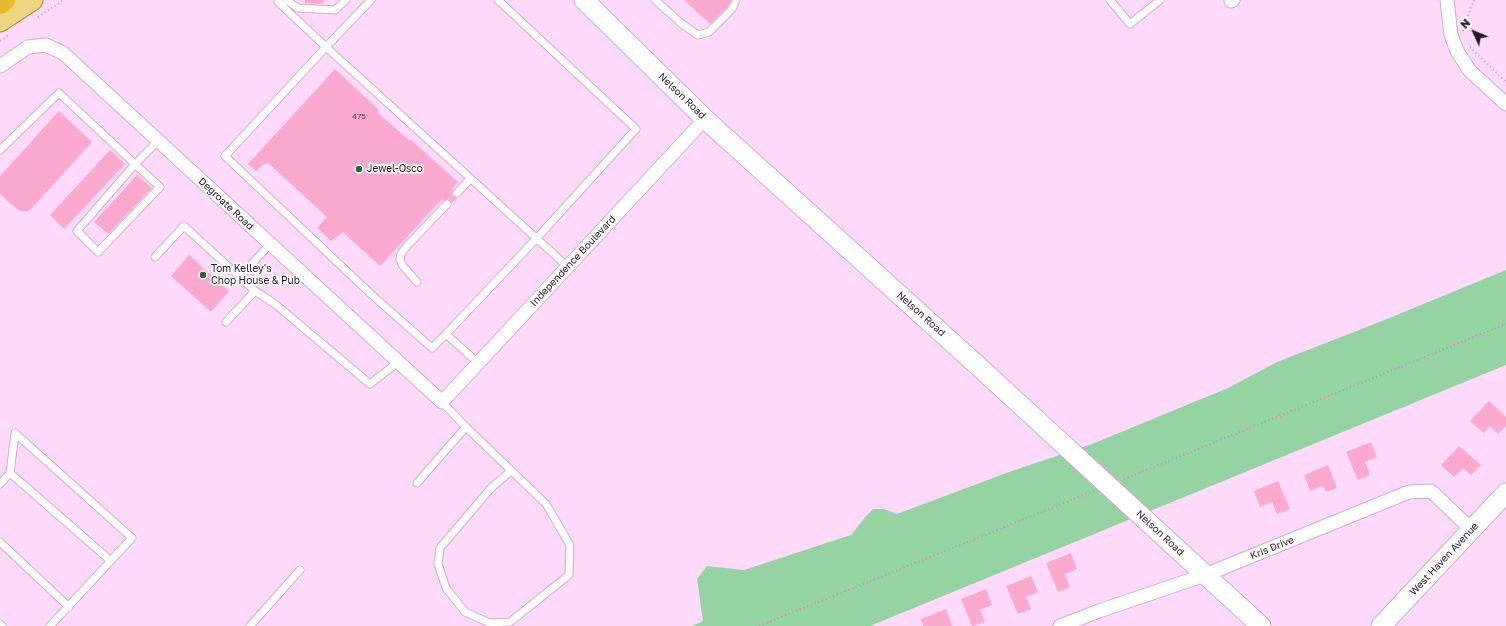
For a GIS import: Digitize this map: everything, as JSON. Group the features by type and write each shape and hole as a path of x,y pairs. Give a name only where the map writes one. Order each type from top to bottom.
{"highway":[{"path":"0,3 4,0"}],"main road":[{"path":"0,22 32,0"}],"street":[{"name":"Nelson Road","path":"584,0 705,119 983,370 1261,626"},
{"path":"1448,0 1451,35 1457,51 1470,71 1506,104"},
{"name":"Degroate Road","path":"0,66 28,47 46,45 63,53 442,402"},
{"name":"Independence Boulevard","path":"442,402 705,119"},
{"name":"Kris Drive","path":"1060,626 1099,610 1206,575 1409,492 1431,492 1472,530"},
{"name":"West Haven Avenue","path":"1381,626 1506,493"}],"lane":[{"path":"278,0 278,2 326,47 568,267"},
{"path":"286,0 298,8 335,10 346,0"},
{"path":"371,0 225,156 432,348 536,239 636,129 498,0"},
{"path":"655,0 682,24 698,35 709,32 732,9 736,0"},
{"path":"1110,0 1130,24 1160,0"},
{"path":"0,150 59,93 135,164 160,187 98,252 76,231 135,164 158,140"},
{"path":"457,193 470,179"},
{"path":"417,282 403,266 400,260 401,254 447,204"},
{"path":"155,257 184,226 255,291 275,304 370,384 398,362"},
{"path":"240,277 270,244"},
{"path":"226,322 255,291"},
{"path":"446,334 478,363"},
{"path":"442,402 546,504 570,545 569,575 510,622 490,623 465,612 446,588 438,564 440,548 492,487 511,471"},
{"path":"417,483 466,427"},
{"path":"0,484 10,473 15,433 132,538 50,626"},
{"path":"10,473 111,561"},
{"path":"0,542 69,607"},
{"path":"250,626 300,570"}],"path":[{"path":"1463,33 1465,23 1474,0"},
{"path":"1466,43 1506,82"},
{"path":"1118,482 1506,324"},
{"path":"759,626 1092,492"}],"green space":[{"path":"1506,270 1506,365 870,626 692,626 703,621 697,579 707,566 744,570 851,535 873,509 884,509 897,514 1009,472 1092,444 1228,388 1277,362"}],"building":[{"path":"305,0 324,0 323,4 305,3"},
{"path":"684,0 731,0 728,6 710,24"},
{"name":"Jewel-Osco","path":"335,69 379,110 377,112 458,182 452,189 452,195 457,198 452,203 449,199 443,201 442,199 380,266 343,232 331,241 317,228 327,217 267,162 256,171 248,164"},
{"path":"59,111 92,142 32,208 28,211 22,211 17,209 0,194 0,176"},
{"path":"110,150 125,164 64,229 50,215"},
{"path":"137,175 152,188 108,234 94,222"},
{"path":"189,255 229,291 211,312 171,276"},
{"path":"1489,401 1506,417 1506,426 1498,434 1490,426 1484,433 1470,421"},
{"path":"1371,442 1377,457 1365,462 1370,475 1358,480 1346,452"},
{"path":"1459,446 1481,465 1471,475 1463,468 1454,477 1441,465"},
{"path":"1328,465 1337,488 1326,492 1323,486 1310,491 1304,475"},
{"path":"1278,481 1290,509 1277,514 1272,502 1260,507 1254,491"},
{"path":"1071,553 1077,569 1065,574 1070,587 1058,592 1046,563"},
{"path":"1031,576 1038,592 1026,597 1031,609 1018,614 1006,586"},
{"path":"986,589 992,605 980,610 985,622 972,626 961,599"},
{"path":"946,609 952,626 923,626 921,619"}],"place":[{"name":"Jewel-Osco","path":"359,169"},
{"name":"Tom Kelley's Chop House & Pub","path":"203,275"}]}
